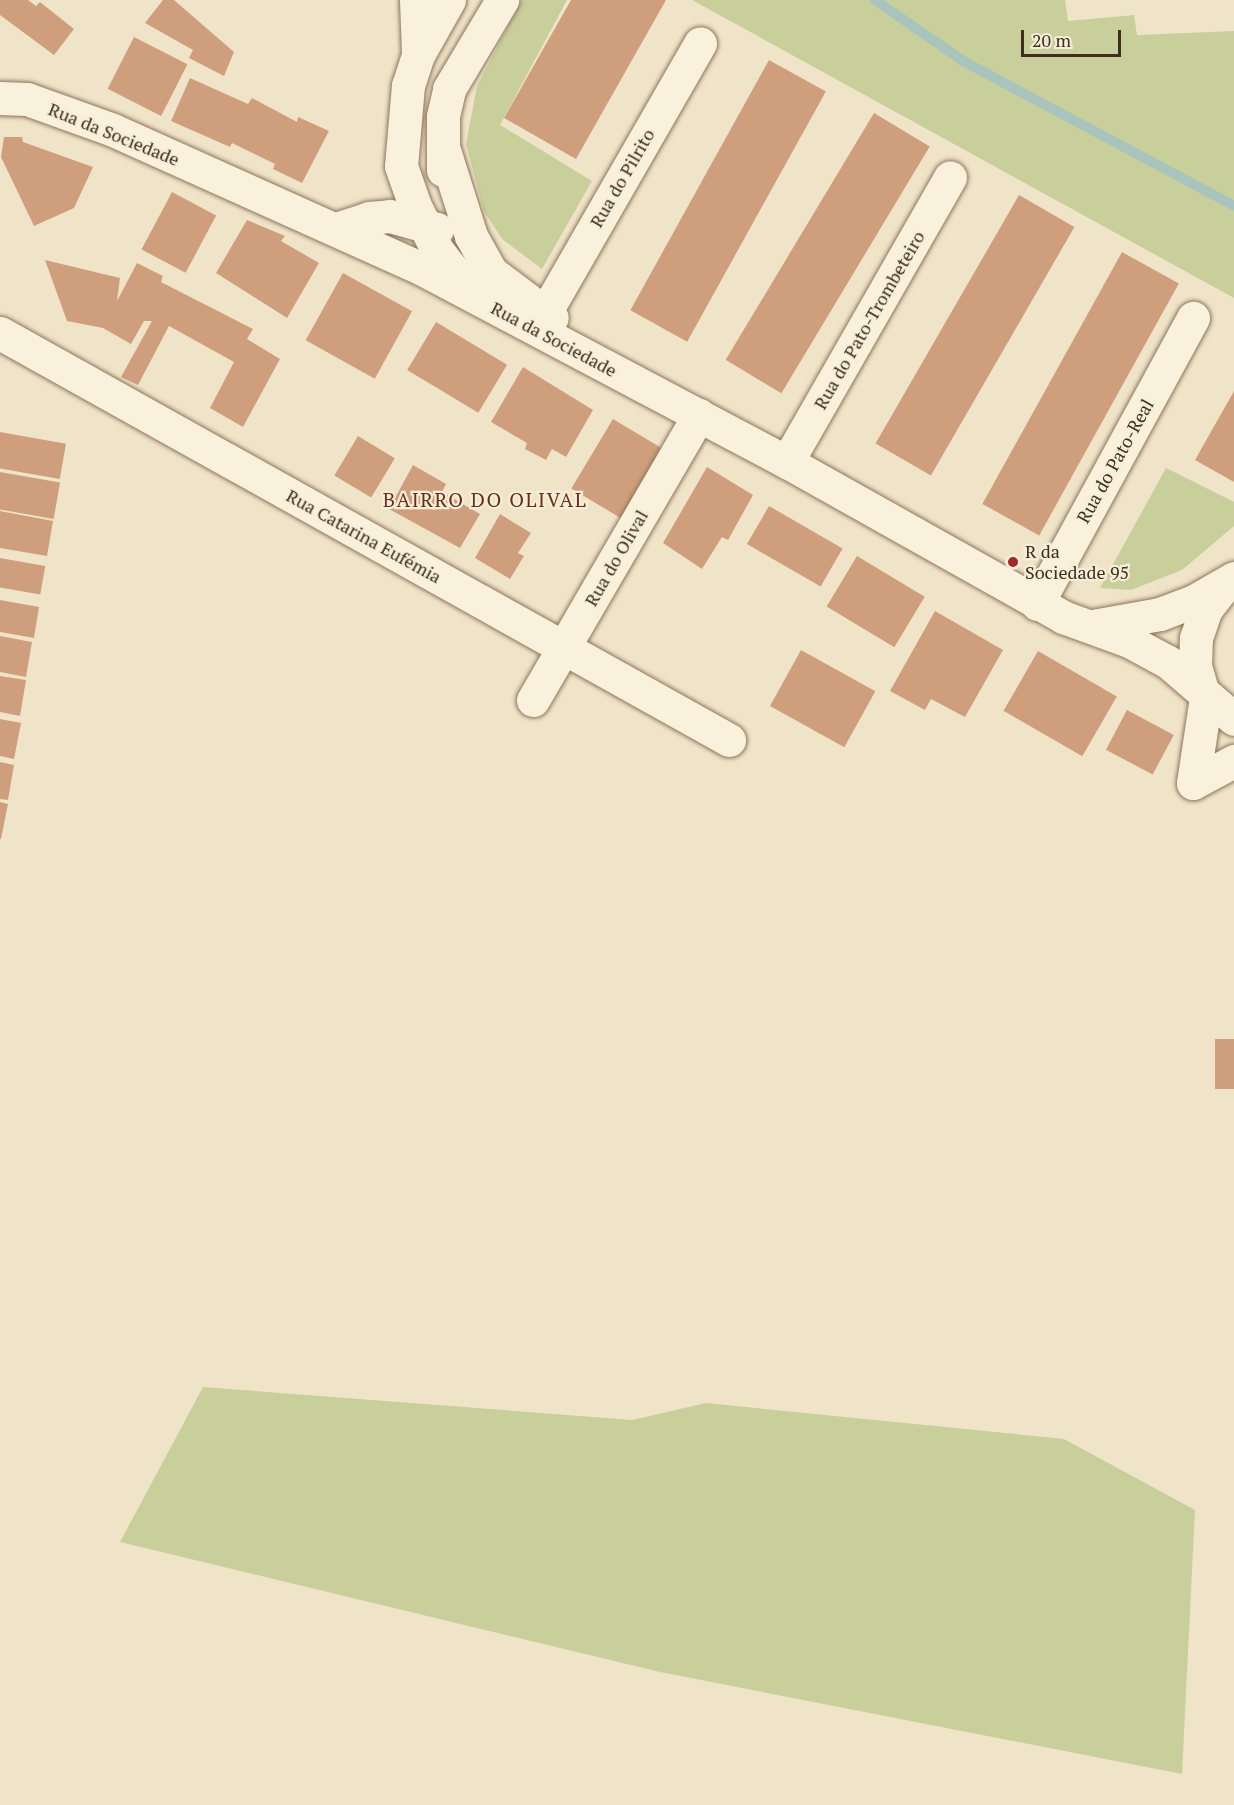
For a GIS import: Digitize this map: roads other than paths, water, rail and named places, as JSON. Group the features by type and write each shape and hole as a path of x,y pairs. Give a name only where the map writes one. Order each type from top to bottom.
{"street":[{"path":"416,0 418,55"},
{"path":"369,218 387,204 397,187 401,166 402,115 418,55 449,0"},
{"path":"379,249 423,224 443,179 443,116 462,36 463,0"},
{"path":"450,89 502,0"},
{"name":"Rua do Pilrito","path":"545,313 700,43"},
{"name":"Rua da Sociedade","path":"0,98 27,99 113,130 379,249 482,284 618,373 787,462 1037,604 1087,627 1129,641 1168,662 1234,719"},
{"path":"442,147 471,236 482,284"},
{"path":"401,166 423,224"},
{"name":"Rua do Pato-Trombeteiro","path":"787,462 950,177"},
{"path":"336,229 369,218 390,216 423,224 452,235 482,284 545,313 618,373"},
{"name":"Rua do Pato-Real","path":"1037,604 1193,318"},
{"name":"Rua Catarina Eufémia","path":"0,333 729,740"},
{"name":"Rua do Olival","path":"534,700 699,415"},
{"path":"1087,627 1160,614 1230,581"},
{"path":"1230,581 1206,609 1196,638 1195,665 1204,694 1193,783 1234,761"}],"waterway":[{"path":"875,0 963,61 1234,206"}],"place":[{"name":"R da Sociedade 95","path":"1013,562"}],"district":[{"name":"BAIRRO DO OLIVAL","path":"485,499"}]}
